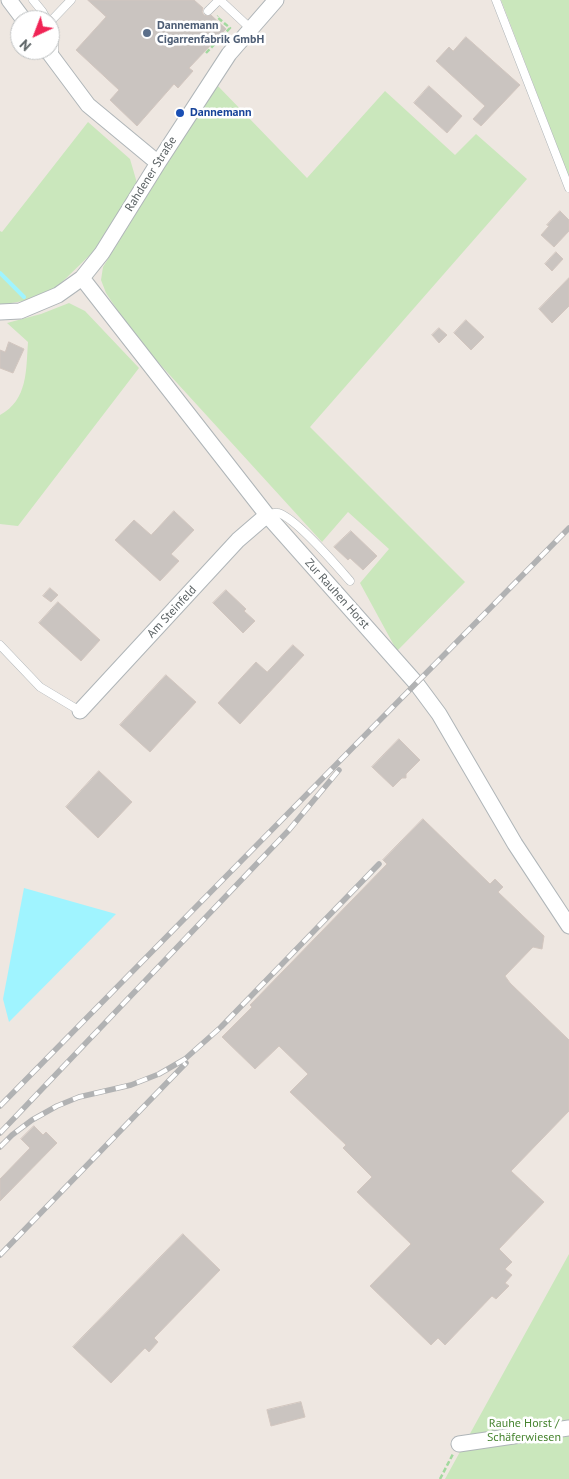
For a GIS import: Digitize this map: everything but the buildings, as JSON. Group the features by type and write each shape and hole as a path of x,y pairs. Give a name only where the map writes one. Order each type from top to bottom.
{"street":[{"name":"Rahdener Straße","path":"0,312 20,310 58,295 82,278 102,253 158,162 229,54 276,0"},
{"path":"54,60 88,105 158,162"},
{"name":"Zur Rauhen Horst","path":"82,278 267,515 404,669 439,714 514,844 569,926"},
{"name":"Am Steinfeld","path":"80,711 238,540 267,515"},
{"path":"459,1444 569,1428"}],"lane":[{"path":"33,0 41,10"},
{"path":"60,11 71,0"},
{"path":"208,11 219,0 251,29"},
{"path":"496,0 569,188"},
{"path":"267,515 277,512 288,517 350,581"},
{"path":"0,645 40,687 80,711"}],"path":[{"path":"206,53 230,28 217,17 221,13"},
{"path":"440,1479 459,1444"}],"green space":[{"path":"501,0 569,0 569,177 508,18"},
{"path":"216,84 307,178 385,91 455,155 476,134 527,179 310,427 465,582 397,651 360,583 389,549 348,512 322,542 136,338 106,293 101,280 103,267"},
{"path":"88,122 130,159 137,183 93,252 57,287 23,301 0,305 0,231 2,232"},
{"path":"69,303 85,311 139,368 18,526 0,524 0,415 9,409 21,393 26,373 28,342 7,323 41,314"},
{"name":"Rauhe Horst / Schäferwiesen","path":"569,1254 569,1479 445,1479"}],"water":[{"path":"24,888 116,914 9,1022 3,999"}],"waterway":[{"path":"0,273 24,297"}],"railway":[{"path":"0,1106 569,528"},
{"path":"0,1133 289,830 339,770"},
{"path":"0,1147 32,1120 57,1106 79,1097 131,1085 159,1074 185,1059 221,1027 379,864"},
{"path":"0,1255 186,1063"}],"place":[{"name":"Dannemann Cigarrenfabrik GmbH","path":"147,33"},
{"name":"Dannemann","path":"180,113"}]}
